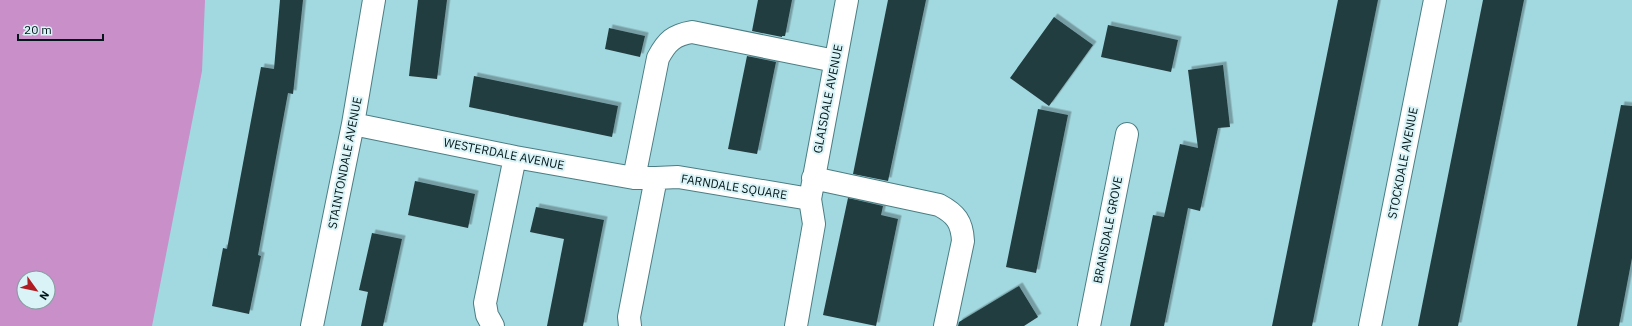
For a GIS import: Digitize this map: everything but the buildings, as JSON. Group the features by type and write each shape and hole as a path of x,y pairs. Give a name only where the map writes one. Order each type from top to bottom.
{"street":[{"name":"STAINTONDALE AVENUE","path":"312,326 353,124 374,0"},
{"name":"GLAISDALE AVENUE","path":"811,188 848,0"},
{"name":"STOCKDALE AVENUE","path":"1370,326 1435,0"},
{"path":"634,178 658,58 663,48 671,39 682,34 692,32 835,61"},
{"name":"WESTERDALE AVENUE","path":"353,124 515,157 634,178 656,178"},
{"name":"BRANSDALE GROVE","path":"1089,326 1127,134"},
{"path":"493,326 487,315 485,303 515,157"},
{"name":"FARNDALE SQUARE","path":"656,178 678,177 811,188 939,205 948,210 958,220 962,231 963,241 945,326"},
{"path":"630,326 629,317 656,178"},
{"path":"796,326 814,224 811,188"}],"shaded area":[{"path":"0,0 205,0 202,71 152,326 0,326"}]}
